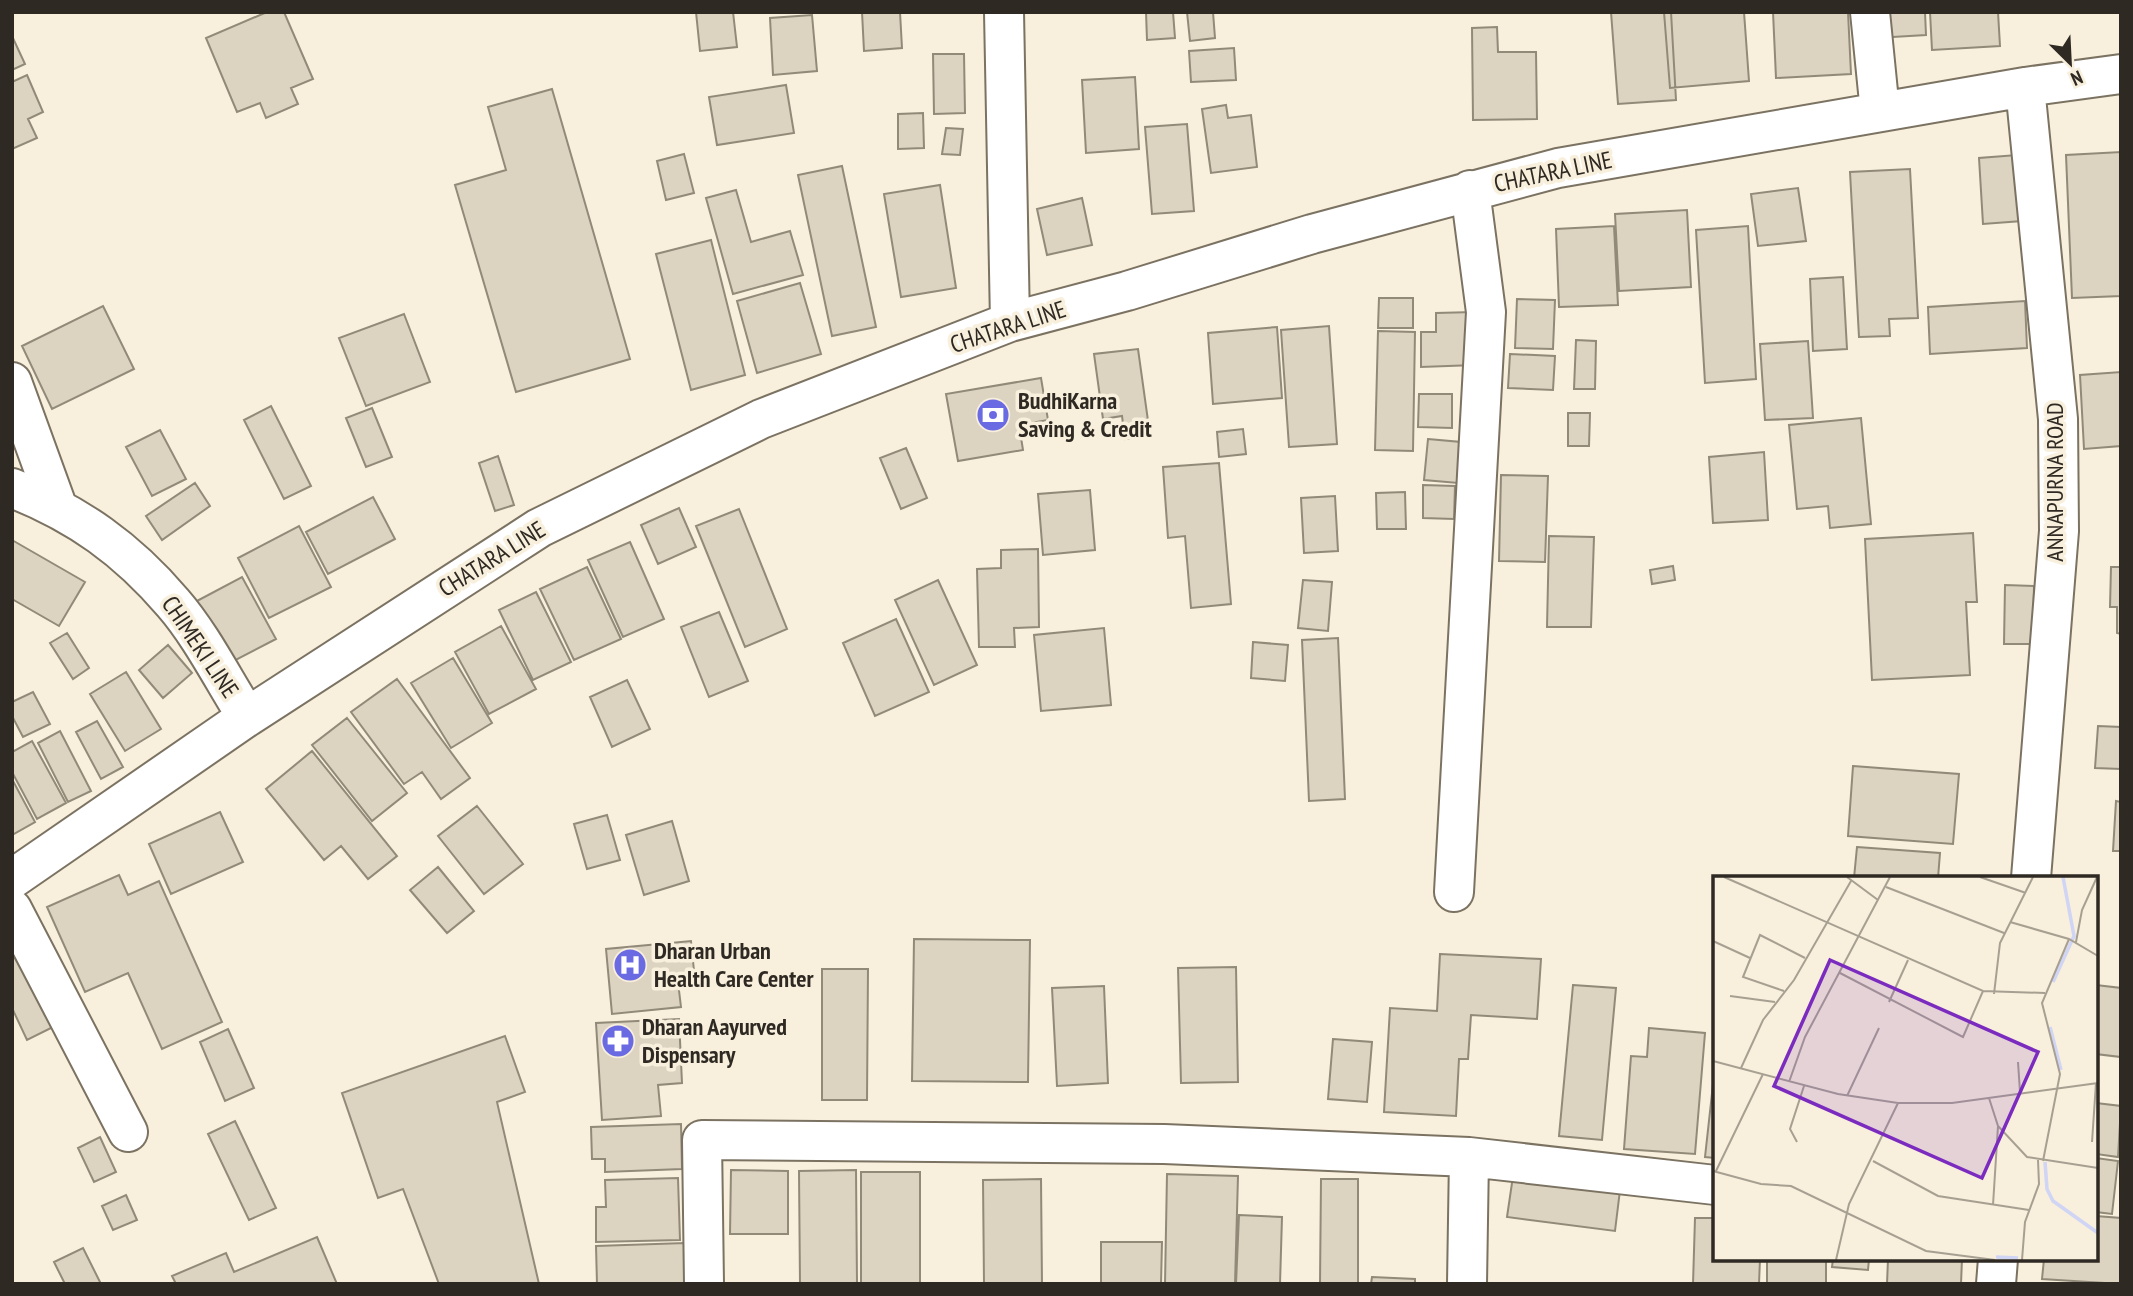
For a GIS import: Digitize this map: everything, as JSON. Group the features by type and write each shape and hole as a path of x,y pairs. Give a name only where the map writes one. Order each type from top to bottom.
{"street":[{"path":"1004,12 1010,322"},
{"path":"1870,12 1880,112"},
{"name":"CHATARA LINE","path":"12,879 247,717 539,528 761,419 1010,322 1470,190 1558,168 2025,87 2121,74"},
{"name":"ANNAPURNA ROAD","path":"2025,87 2058,419 2059,531 2031,876"},
{"path":"1454,892 1486,312 1470,190"},
{"path":"12,382 57,506"},
{"name":"CHIMEKI LINE","path":"12,488 57,506 114,544 174,604 247,717"},
{"path":"12,909 128,1132"},
{"path":"704,1284 702,1140 1164,1144 1469,1157 1713,1185"},
{"path":"1467,1284 1469,1157"},
{"path":"1996,1284 1998,1261"}],"building":[{"path":"267,12 284,12 313,79 291,88 298,104 266,118 260,103 237,112 206,38"},
{"path":"696,12 733,12 737,47 700,51"},
{"path":"862,12 900,12 902,48 864,51"},
{"path":"1146,12 1173,12 1175,38 1147,40"},
{"path":"1187,12 1213,12 1215,38 1190,41"},
{"path":"1611,12 1671,12 1676,100 1618,104"},
{"path":"1664,12 1744,12 1749,81 1670,88"},
{"path":"1773,12 1848,12 1851,74 1776,78"},
{"path":"1875,12 1925,12 1926,35 1876,38"},
{"path":"1930,12 1998,12 2000,46 1932,50"},
{"path":"812,15 817,71 773,75 770,18"},
{"path":"1497,27 1498,52 1536,52 1537,119 1473,120 1472,28"},
{"path":"12,36 25,64 12,70"},
{"path":"1234,48 1236,80 1191,82 1189,51"},
{"path":"933,54 964,54 965,113 934,114"},
{"path":"27,75 43,112 28,119 37,138 12,149 12,82"},
{"path":"1135,77 1139,149 1086,153 1082,80"},
{"path":"786,85 794,133 717,145 709,97"},
{"path":"552,89 630,359 516,392 455,185 506,170 488,107"},
{"path":"1226,105 1228,118 1251,115 1257,167 1211,173 1202,109"},
{"path":"923,113 924,148 898,149 898,114"},
{"path":"1187,124 1194,211 1152,214 1145,127"},
{"path":"946,128 963,129 960,155 942,154"},
{"path":"2121,152 2121,296 2072,298 2066,155"},
{"path":"684,154 694,193 666,200 657,161"},
{"path":"2017,155 2022,221 1983,224 1979,158"},
{"path":"842,166 876,327 832,336 798,175"},
{"path":"1910,169 1918,318 1889,319 1890,336 1859,337 1850,172"},
{"path":"940,185 956,288 901,297 884,194"},
{"path":"1798,188 1806,241 1758,246 1751,194"},
{"path":"736,190 751,242 790,231 803,275 733,294 706,198"},
{"path":"1082,198 1092,245 1047,255 1037,209"},
{"path":"1687,210 1691,287 1619,291 1615,214"},
{"path":"1614,226 1618,305 1559,307 1556,229"},
{"path":"1748,226 1756,379 1705,383 1696,230"},
{"path":"711,240 745,375 691,390 656,254"},
{"path":"1843,277 1847,349 1813,351 1810,279"},
{"path":"800,283 821,354 757,373 737,301"},
{"path":"1379,298 1413,298 1413,328 1378,328"},
{"path":"1517,299 1555,300 1553,349 1515,348"},
{"path":"2025,301 2027,348 1930,354 1928,307"},
{"path":"103,306 134,369 52,409 22,346"},
{"path":"1474,312 1475,365 1421,367 1421,332 1436,332 1436,313"},
{"path":"404,314 430,382 366,406 339,338"},
{"path":"1329,326 1337,444 1289,447 1281,330"},
{"path":"1277,327 1282,398 1213,404 1208,333"},
{"path":"1378,331 1415,332 1413,451 1375,450"},
{"path":"1576,340 1596,341 1595,389 1574,389"},
{"path":"1808,341 1813,418 1765,420 1760,344"},
{"path":"1138,349 1150,435 1125,439 1122,416 1103,419 1094,354"},
{"path":"1510,354 1555,356 1553,390 1508,388"},
{"path":"2121,372 2121,446 2084,449 2080,375"},
{"path":"1041,378 1048,420 1019,425 1023,450 958,461 946,394"},
{"path":"1419,394 1452,394 1452,428 1418,427"},
{"path":"271,406 311,486 284,499 244,420"},
{"path":"372,408 392,457 366,467 346,418"},
{"path":"1568,413 1590,413 1589,446 1568,446"},
{"path":"1861,418 1871,524 1830,528 1828,506 1797,509 1789,425"},
{"path":"1243,429 1246,454 1219,457 1217,432"},
{"path":"160,430 186,479 152,496 126,447"},
{"path":"1428,439 1461,442 1458,483 1424,480"},
{"path":"906,448 927,498 901,509 880,458"},
{"path":"1764,452 1768,520 1713,523 1709,457"},
{"path":"498,456 514,505 495,511 479,463"},
{"path":"1219,463 1231,604 1191,608 1185,536 1168,538 1163,467"},
{"path":"1501,475 1548,476 1545,562 1499,561"},
{"path":"195,483 210,506 162,540 146,516"},
{"path":"1423,485 1455,486 1454,519 1423,518"},
{"path":"1090,490 1095,550 1043,555 1038,494"},
{"path":"1405,492 1406,529 1377,529 1376,493"},
{"path":"1335,496 1338,551 1304,553 1301,498"},
{"path":"373,497 395,539 328,574 306,532"},
{"path":"679,508 696,547 658,564 641,525"},
{"path":"739,509 787,629 745,647 696,526"},
{"path":"299,526 331,587 269,618 238,558"},
{"path":"1973,533 1977,602 1966,602 1970,675 1872,680 1865,539"},
{"path":"1549,536 1594,537 1591,627 1547,627"},
{"path":"12,540 85,582 59,626 12,599"},
{"path":"630,542 664,619 623,637 588,560"},
{"path":"1038,549 1039,627 1014,628 1015,647 979,647 977,569 1001,568 1001,550"},
{"path":"1673,566 1675,580 1652,584 1650,570"},
{"path":"587,567 621,639 574,660 540,589"},
{"path":"2111,567 2121,567 2121,634 2117,633 2117,607 2110,607"},
{"path":"242,577 276,639 228,664 195,602"},
{"path":"938,580 977,665 934,685 895,600"},
{"path":"1303,580 1332,582 1328,631 1298,628"},
{"path":"2005,585 2034,586 2033,644 2004,644"},
{"path":"536,592 571,662 533,680 499,610"},
{"path":"719,612 748,681 709,697 681,627"},
{"path":"896,619 929,692 875,716 843,643"},
{"path":"501,626 536,689 489,714 455,652"},
{"path":"1104,628 1111,705 1041,711 1034,635"},
{"path":"67,633 89,668 73,679 50,643"},
{"path":"1338,638 1345,799 1309,801 1302,640"},
{"path":"1253,642 1288,645 1285,681 1251,678"},
{"path":"168,645 192,673 163,698 139,670"},
{"path":"453,658 492,723 451,748 411,683"},
{"path":"126,672 161,729 125,751 90,694"},
{"path":"397,679 470,778 441,799 422,772 404,784 351,712"},
{"path":"627,680 650,729 612,747 590,697"},
{"path":"33,692 50,724 23,737 12,716 12,702"},
{"path":"347,718 407,793 372,821 312,745"},
{"path":"97,721 123,767 101,779 76,732"},
{"path":"2098,726 2121,727 2121,769 2095,768"},
{"path":"60,731 91,791 68,802 38,743"},
{"path":"32,741 66,803 37,819 12,772 12,752"},
{"path":"312,751 397,856 368,879 341,846 324,860 266,789"},
{"path":"1853,766 1959,774 1953,844 1848,836"},
{"path":"12,779 35,822 12,835"},
{"path":"2116,801 2121,802 2121,851 2113,851"},
{"path":"477,806 523,864 484,894 438,836"},
{"path":"220,812 243,862 171,894 149,844"},
{"path":"607,815 620,860 587,869 574,824"},
{"path":"672,821 689,881 644,895 626,835"},
{"path":"1857,847 1940,853 1938,876 1854,876"},
{"path":"438,867 474,911 447,933 410,890"},
{"path":"119,875 128,895 159,881 222,1022 162,1049 128,973 85,992 47,907"},
{"path":"914,939 1030,940 1028,1082 912,1081"},
{"path":"691,941 695,981 678,982 681,1007 612,1014 606,949"},
{"path":"12,945 53,1027 27,1040 12,1008"},
{"path":"1440,954 1541,959 1537,1019 1471,1015 1468,1059 1459,1059 1456,1116 1384,1112 1390,1008 1437,1011"},
{"path":"1236,967 1238,1082 1181,1083 1178,968"},
{"path":"822,969 868,969 867,1100 822,1100"},
{"path":"1573,985 1616,988 1602,1140 1559,1136"},
{"path":"2098,985 2121,988 2121,1057 2098,1054"},
{"path":"1104,986 1108,1083 1057,1086 1052,988"},
{"path":"679,1019 682,1083 658,1085 661,1116 602,1120 596,1023"},
{"path":"1649,1028 1705,1033 1695,1154 1624,1149 1631,1056 1647,1057"},
{"path":"228,1029 254,1088 225,1101 200,1042"},
{"path":"505,1036 525,1092 497,1102 539,1284 439,1284 403,1189 378,1198 342,1093"},
{"path":"1333,1039 1372,1042 1367,1102 1328,1099"},
{"path":"1713,1084 1713,1158 1705,1157"},
{"path":"2098,1103 2121,1106 2118,1157 2098,1154"},
{"path":"235,1121 276,1208 249,1220 208,1134"},
{"path":"681,1124 682,1169 605,1172 605,1159 592,1159 591,1127"},
{"path":"100,1137 116,1172 94,1182 78,1148"},
{"path":"2098,1158 2118,1161 2112,1214 2098,1212"},
{"path":"731,1170 788,1171 788,1234 730,1234"},
{"path":"856,1170 857,1283 800,1284 799,1171"},
{"path":"861,1172 920,1172 920,1283 861,1283"},
{"path":"1167,1174 1238,1176 1235,1284 1165,1284"},
{"path":"1513,1176 1620,1190 1615,1231 1507,1217"},
{"path":"678,1178 680,1240 596,1242 596,1207 606,1207 605,1180"},
{"path":"1041,1179 1042,1284 984,1284 983,1180"},
{"path":"1321,1179 1358,1179 1358,1284 1320,1284"},
{"path":"126,1195 137,1220 113,1230 102,1206"},
{"path":"1239,1215 1282,1217 1280,1284 1236,1284"},
{"path":"2098,1216 2121,1218 2121,1284 2042,1279 2044,1261 2098,1261"},
{"path":"1695,1218 1713,1218 1713,1261 1760,1261 1759,1284 1693,1284"},
{"path":"317,1237 337,1284 176,1284 172,1276 226,1253 234,1272"},
{"path":"1101,1242 1162,1242 1161,1284 1101,1284"},
{"path":"685,1243 686,1284 597,1284 596,1246"},
{"path":"83,1248 101,1284 65,1284 54,1262"},
{"path":"1767,1261 1826,1261 1826,1284 1767,1284"},
{"path":"1833,1261 1869,1261 1868,1270 1832,1267"},
{"path":"1888,1261 1962,1261 1961,1284 1887,1284"},
{"path":"1372,1277 1415,1279 1415,1284 1371,1284"}],"place":[{"name":"BudhiKarna Saving & Credit","path":"993,415"},
{"name":"Dharan Urban Health Care Center","path":"630,965"},
{"name":"Dharan Aayurved Dispensary","path":"618,1041"}]}
